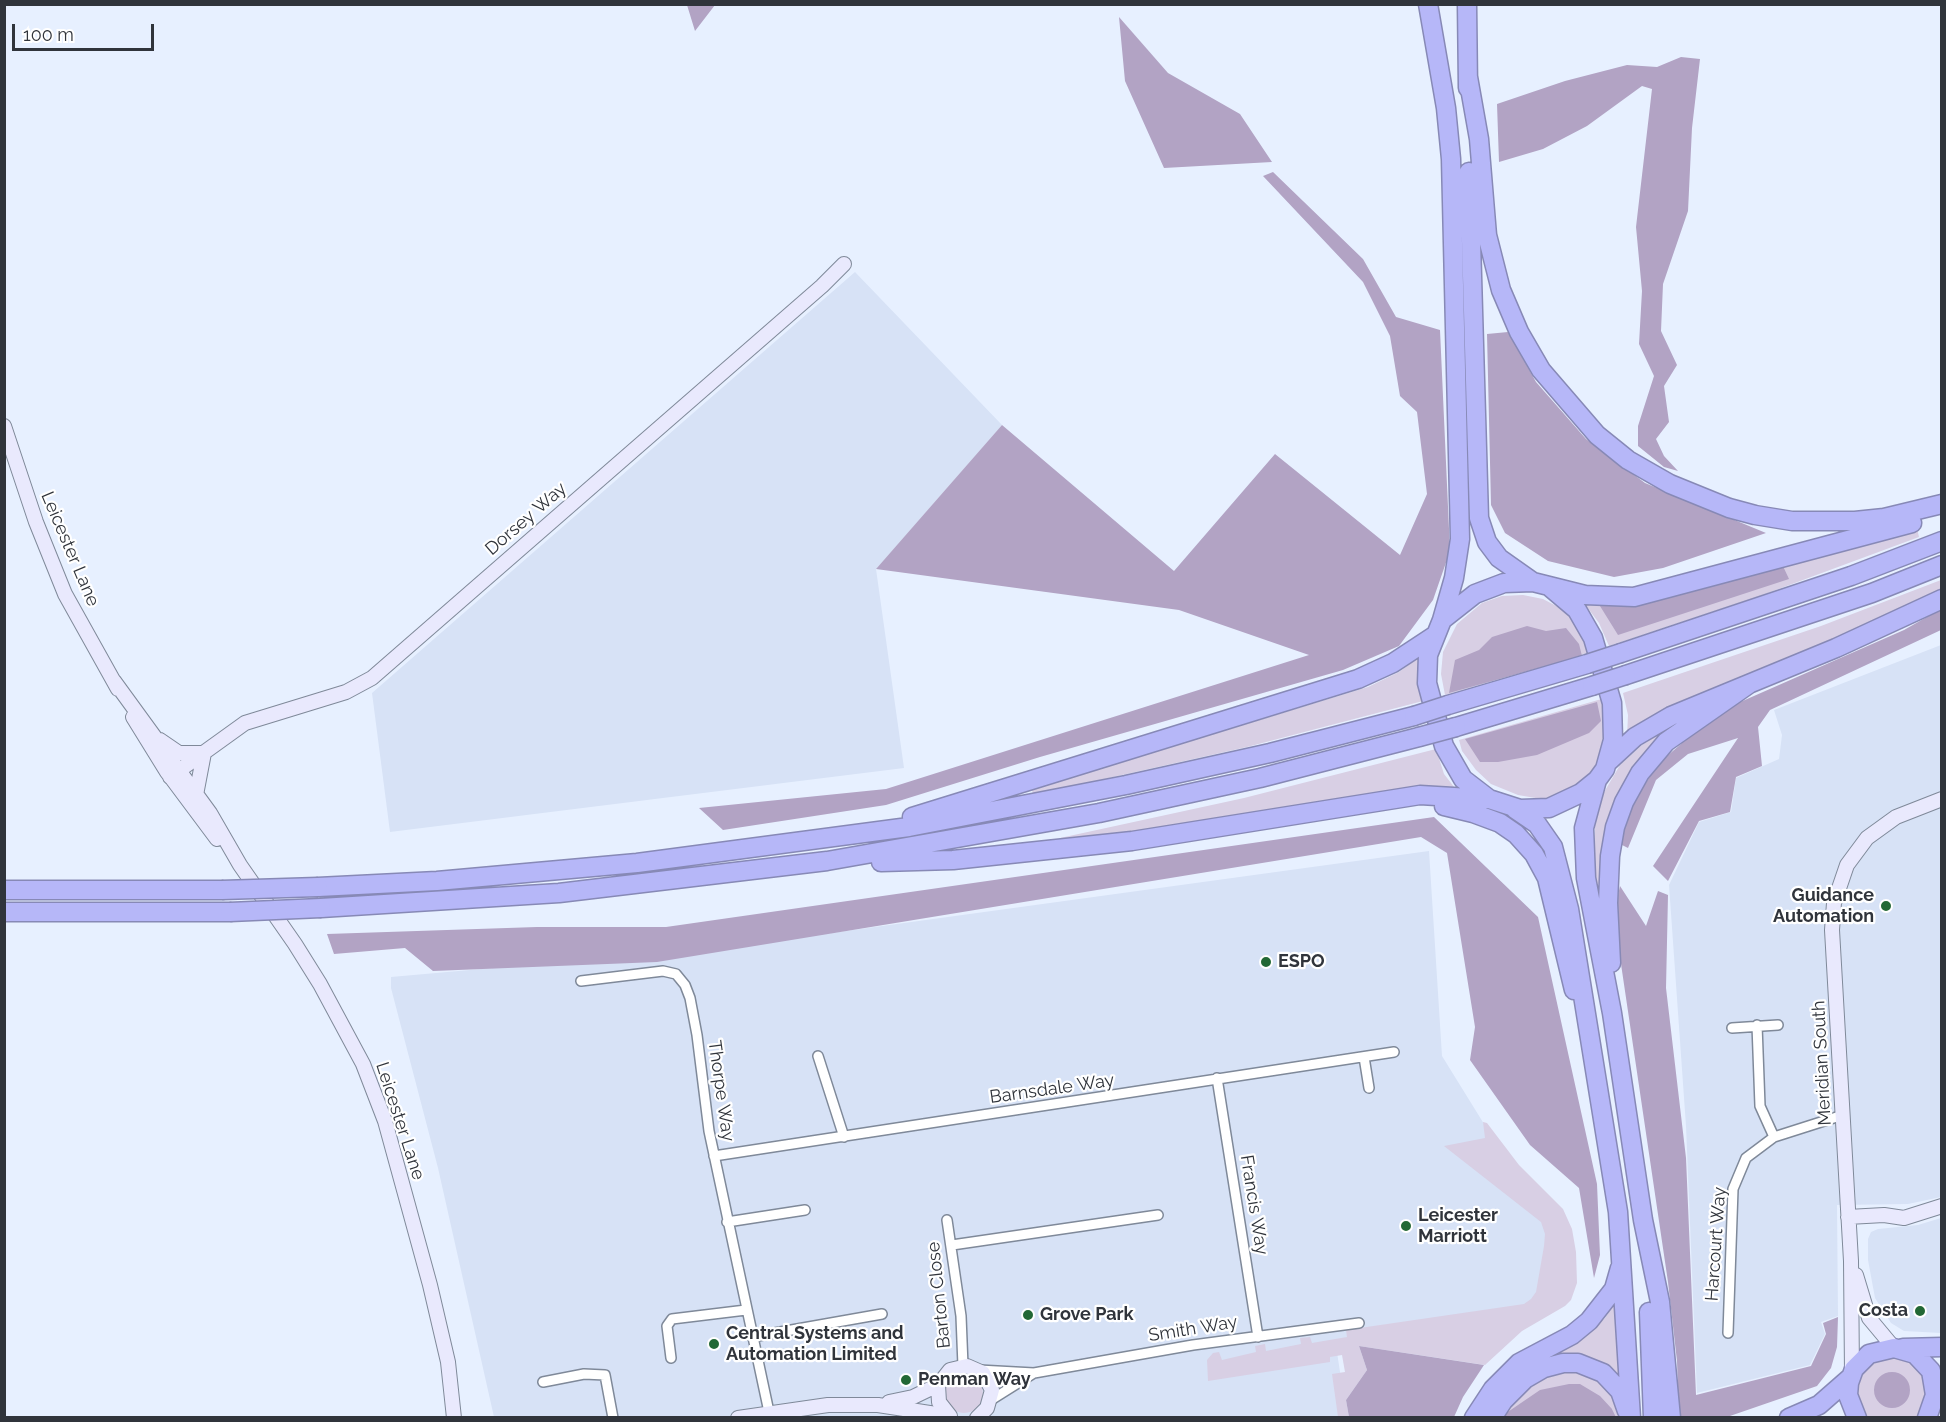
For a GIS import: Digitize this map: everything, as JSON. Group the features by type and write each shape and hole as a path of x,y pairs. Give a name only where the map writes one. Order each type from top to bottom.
{"highway":[{"path":"1428,4 1446,108 1455,267 1460,539 1457,567 1428,655 1427,683 1444,746 1462,779 1489,799"},
{"path":"1467,4 1479,518 1486,542 1498,558 1533,582 1551,588 1608,598 1649,594 1941,515"},
{"path":"1468,77 1479,139 1487,235 1501,290 1519,332 1540,370 1597,435 1628,460 1670,484 1729,508 1755,515 1792,521 1856,521 1897,515 1941,504"},
{"path":"4,890 222,890 318,887 569,870 909,827 1071,796 1270,753 1413,716 1621,653 1851,576 1941,541"},
{"path":"4,912 230,912 559,893 798,865 1099,813 1260,778 1455,727 1592,686 1872,593 1941,565"},
{"path":"781,844 910,817 1358,679 1393,663 1438,628 1454,608 1483,590 1504,583 1533,582"},
{"path":"1551,588 1567,599 1582,617 1590,632 1604,672 1614,718 1609,761"},
{"path":"1671,1418 1660,1302 1643,1220 1612,1012 1590,900 1584,854 1586,816 1597,780 1609,761 1635,737 1671,716 1836,648 1941,599"},
{"path":"1612,1012 1608,875 1612,841 1624,802 1645,767 1666,742 1749,684"},
{"path":"798,865 953,860 1066,849 1420,795 1489,799 1527,810 1550,808 1568,801 1597,780"},
{"path":"1337,809 1425,804 1444,806 1485,816 1516,834 1534,854 1547,878 1565,963 1589,1026"},
{"path":"1511,806 1537,824 1556,855 1569,909 1610,1156 1623,1258 1630,1418"},
{"path":"1643,1220 1652,1355 1653,1418"},
{"path":"1474,1418 1493,1389 1519,1363 1572,1335 1589,1321 1614,1289 1623,1258"},
{"path":"1789,1418 1819,1405 1851,1375 1869,1354 1896,1348 1941,1347"},
{"path":"1896,1348 1920,1358 1931,1371 1935,1395 1928,1416"},
{"path":"1492,1418 1525,1379 1544,1368 1563,1363 1588,1366 1608,1377 1620,1391 1630,1418"},
{"path":"1851,1375 1848,1395 1857,1418"},
{"path":"1928,1416 1941,1395"}],"street":[{"name":"Dorsey Way","path":"174,774 255,719 346,692 372,678 844,264"},
{"name":"Leicester Lane","path":"4,426 36,522 65,594 147,743 196,795 240,865 321,984 369,1076 391,1144 432,1293 448,1362 454,1418"},
{"name":"Leicester Lane","path":"114,681 156,736 174,774 201,820 240,865"},
{"path":"156,736 170,749 179,753 204,753 196,795"},
{"name":"Meridian South","path":"1851,1375 1851,1261 1832,916 1837,891 1847,865 1862,843 1885,823 1941,799"},
{"name":"Thorpe Way","path":"580,981 663,971 676,974 690,998 714,1156 769,1412"},
{"path":"1757,1025 1760,1106 1774,1137"},
{"path":"1732,1028 1778,1025"},
{"name":"Barnsdale Way","path":"714,1156 1167,1089 1217,1078 1394,1052"},
{"path":"818,1056 844,1137"},
{"path":"1364,1057 1369,1088"},
{"name":"Francis Way","path":"1217,1078 1258,1337"},
{"name":"Harcourt Way","path":"1728,1334 1733,1189 1746,1158 1774,1137 1843,1115"},
{"path":"1848,1217 1884,1215 1904,1218 1941,1206"},
{"path":"727,1222 805,1210"},
{"path":"951,1245 1158,1215"},
{"name":"Barton Close","path":"948,1220 961,1316 963,1366"},
{"name":"Meridian South","path":"1851,1261 1869,1318 1896,1348"},
{"path":"671,1358 667,1330 672,1319 746,1310"},
{"path":"752,1337 882,1314"},
{"name":"Smith Way","path":"979,1370 1034,1373 1193,1346 1359,1323"},
{"path":"878,1405 913,1396 938,1385 950,1370 963,1366 979,1370 991,1385 985,1411"},
{"name":"Smith Way","path":"985,1411 1034,1373"},
{"path":"543,1382 584,1374 605,1375 613,1418"},
{"path":"938,1385 939,1402 951,1417"},
{"path":"738,1418 818,1405 878,1405 951,1417"}],"shaded area":[{"path":"687,5 715,5 695,31"},
{"path":"1119,17 1168,73 1240,114 1272,162 1164,168 1125,81"},
{"path":"1681,57 1700,59 1692,128 1688,211 1663,284 1661,331 1677,365 1664,386 1669,422 1656,439 1664,456 1678,471 1664,467 1638,446 1638,426 1654,376 1639,344 1642,291 1636,227 1652,89 1642,86 1587,126 1543,149 1499,162 1497,104 1565,81 1627,65 1657,67"},
{"path":"1273,172 1363,259 1396,317 1440,330 1450,551 1433,600 1399,646 1343,670 1040,757 886,805 723,830 699,808 886,789 1309,655 1179,610 876,569 1002,425 1174,571 1275,454 1400,555 1427,494 1417,412 1400,396 1390,336 1363,282 1263,176"},
{"path":"855,272 1002,425 876,569 904,768 390,832 372,693"},
{"path":"1508,332 1536,382 1586,439 1645,483 1766,533 1663,568 1614,577 1548,561 1505,533 1491,505 1487,334"},
{"path":"1917,528 1919,537 1757,597 1609,646 1599,623 1584,603 1626,604"},
{"path":"1782,564 1789,579 1618,635 1600,606 1638,603"},
{"path":"1941,580 1941,590 1627,737 1628,715 1623,693 1821,626"},
{"path":"1523,595 1543,599 1562,609 1577,624 1590,652 1445,695 1441,674 1443,652 1457,624 1482,603 1502,596"},
{"path":"1941,609 1941,630 1770,710 1758,727 1762,766 1736,777 1730,812 1699,821 1668,881 1653,866 1738,738 1688,754 1656,780 1628,848 1620,844 1634,800 1660,762 1695,732 1738,703 1904,630"},
{"path":"1527,626 1546,631 1566,628 1579,644 1582,656 1449,693 1455,660 1479,650 1492,637"},
{"path":"1941,645 1941,1197 1908,1204 1837,1205 1838,1316 1821,1322 1825,1334 1810,1365 1697,1393 1686,1126 1669,885 1699,822 1731,812 1736,778 1779,759 1782,735 1774,710"},
{"path":"1422,655 1423,701 1247,747 1033,795 1032,789 1368,687 1399,672"},
{"path":"1605,698 1608,708 1603,758 1584,783 1547,800 1518,795 1491,784 1476,770 1462,751 1459,740"},
{"path":"1597,702 1601,721 1589,733 1537,755 1498,762 1480,762 1465,739"},
{"path":"1669,728 1641,758 1626,781 1599,896 1594,864 1595,825 1603,794 1620,765 1642,745"},
{"path":"1436,749 1444,774 1458,792 1061,844 1060,838 1244,798"},
{"path":"1434,817 1538,917 1597,1184 1600,1255 1594,1278 1579,1188 1530,1145 1470,1060 1475,1027 1447,853 1421,837 657,962 433,971 405,948 334,954 327,934 537,927 666,927"},
{"path":"1429,851 1442,1056 1489,1132 1551,1217 1538,1302 1336,1346 1347,1417 494,1417 438,1168 391,988 391,977 729,947"},
{"path":"1620,886 1646,926 1658,891 1668,895 1666,988 1686,1158 1696,1395 1811,1366 1826,1334 1823,1323 1838,1317 1837,1347 1831,1368 1817,1386 1727,1417 1679,1417 1677,1361 1668,1282 1621,964 1615,909"},
{"path":"1483,1122 1487,1123 1519,1165 1563,1209 1572,1229 1576,1252 1577,1283 1571,1300 1565,1306 1522,1331 1485,1365 1359,1346 1367,1370 1346,1400 1349,1417 1338,1417 1332,1374 1345,1372 1342,1355 1330,1357 1330,1362 1208,1381 1207,1360 1213,1353 1219,1352 1222,1360 1256,1352 1255,1346 1265,1344 1266,1351 1301,1344 1300,1338 1310,1337 1312,1343 1347,1337 1346,1330 1524,1304 1531,1299 1536,1292 1544,1246 1545,1234 1541,1222 1444,1146 1485,1138"},
{"path":"1941,1218 1941,1333 1904,1331 1891,1323 1875,1298 1868,1260 1868,1239 1871,1232 1878,1229 1918,1225"},
{"path":"1616,1302 1620,1381 1559,1359 1559,1350 1589,1332 1605,1318"},
{"path":"1359,1346 1484,1365 1463,1397 1454,1417 1349,1417 1346,1400 1367,1370"},
{"path":"1897,1355 1918,1366 1929,1387 1919,1417 1866,1418 1857,1402 1856,1386 1862,1371 1874,1360"},
{"path":"1583,1369 1612,1390 1622,1417 1616,1417 1612,1409 1499,1417 1539,1375"},
{"path":"1892,1372 1905,1377 1910,1390 1905,1403 1892,1408 1879,1403 1874,1390 1879,1377"},
{"path":"964,1375 977,1381 983,1394 977,1407 964,1413 951,1407 945,1394 951,1381"},
{"path":"1580,1384 1600,1396 1616,1417 1499,1418 1540,1390"}],"place":[{"name":"Guidance Automation","path":"1886,906"},
{"name":"ESPO","path":"1266,962"},
{"name":"Leicester Marriott","path":"1406,1226"},
{"name":"Costa","path":"1920,1311"},
{"name":"Grove Park","path":"1028,1315"},
{"name":"Central Systems and Automation Limited","path":"714,1344"},
{"name":"Penman Way","path":"906,1380"}]}
